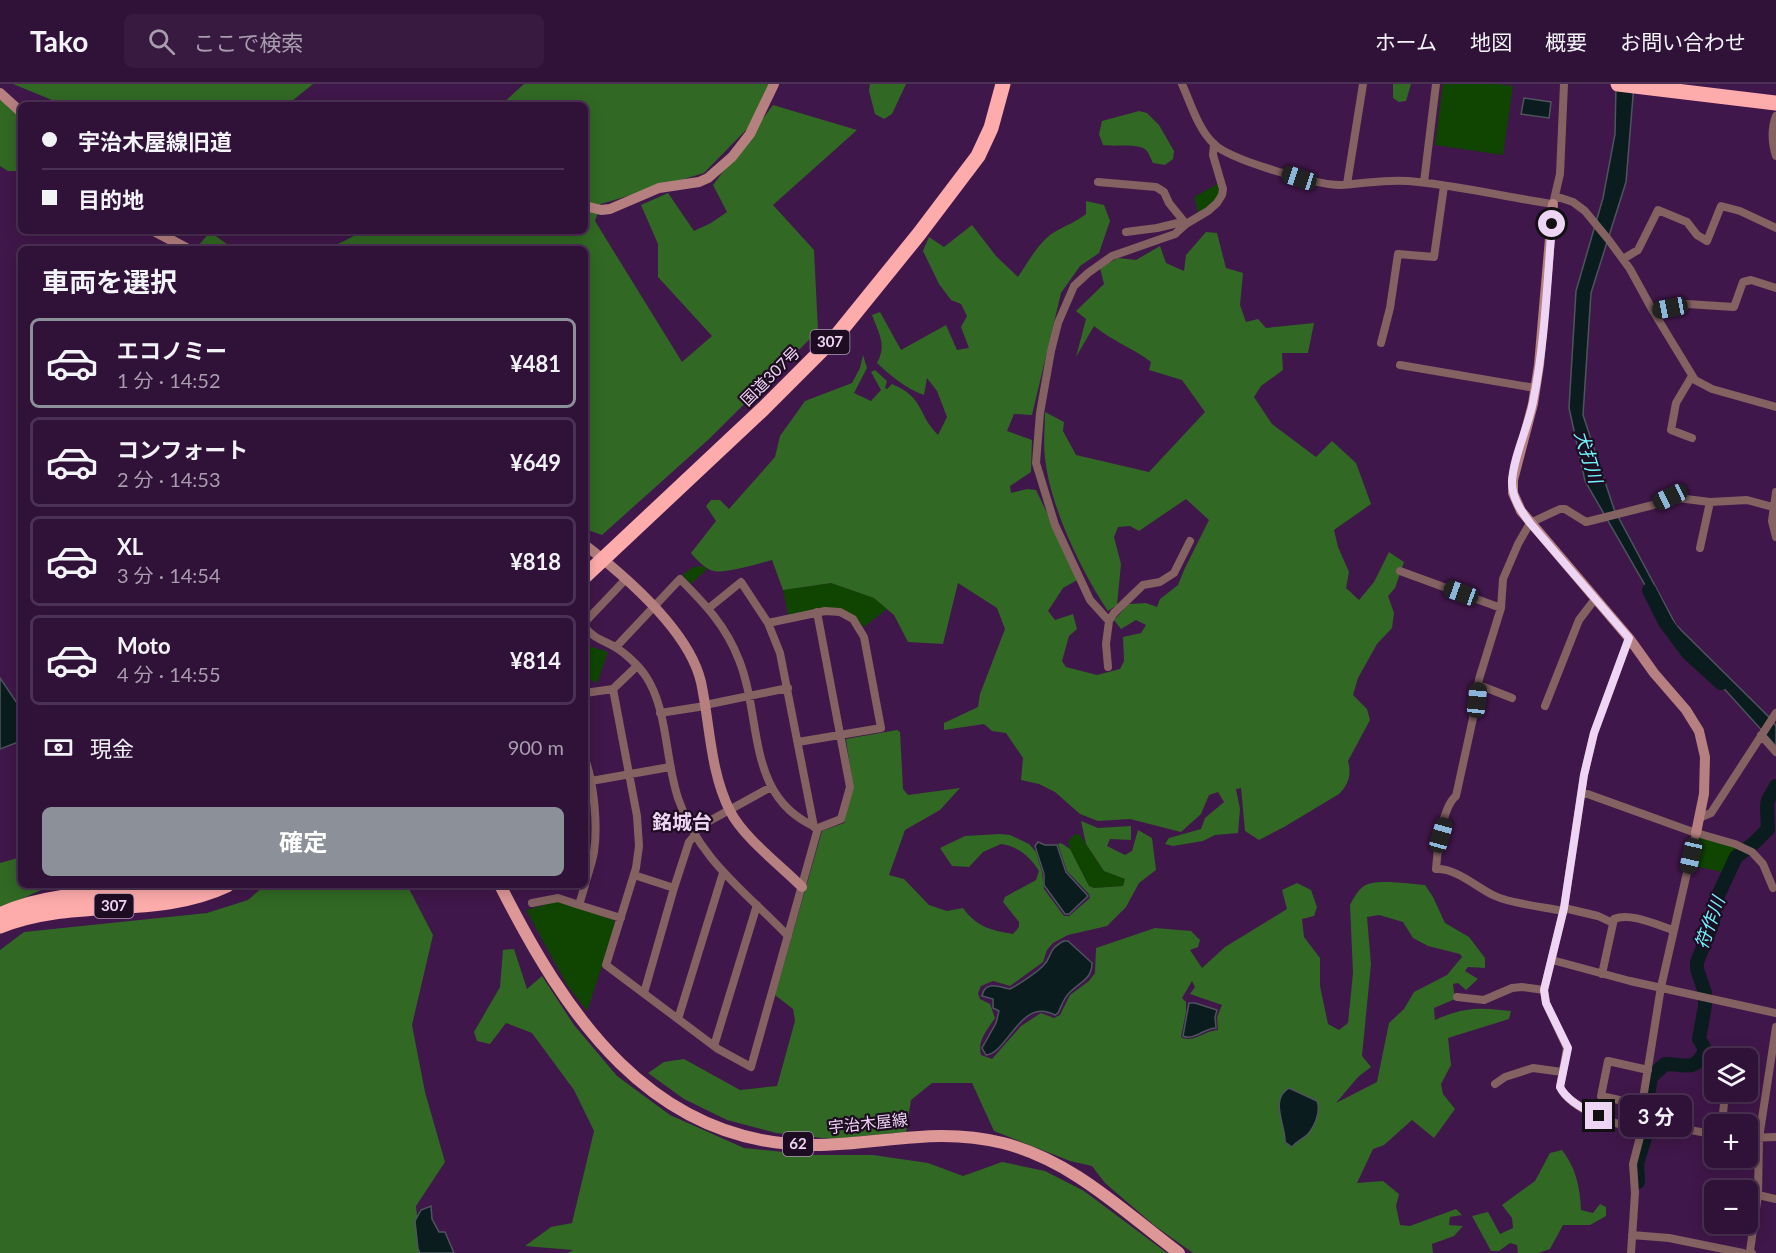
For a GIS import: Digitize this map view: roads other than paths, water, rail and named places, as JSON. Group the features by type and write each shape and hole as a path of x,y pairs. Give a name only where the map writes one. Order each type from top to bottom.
{"highway":[{"name":"国道307号","path":"588,573 754,417 838,334 978,156 991,128 1004,84"},
{"path":"1618,84 1776,103"},
{"name":"307","path":"0,915 27,904 53,899 180,888"},
{"name":"307","path":"0,926 59,910 173,902 219,888"}],"main road":[{"name":"宇治木屋線","path":"502,888 532,945 580,1019 631,1076 661,1098 696,1118 747,1136 794,1144 834,1144 934,1135 971,1137 1005,1144 1051,1160 1082,1178 1179,1253"}],"street":[{"path":"588,207 601,210 610,209 659,188 699,182 708,178 732,158 750,134 774,84"},
{"path":"1182,84 1203,131 1221,150 1299,178 1320,183 1347,184 1384,180 1424,182 1573,202 1585,211 1623,259 1695,380 1712,389 1776,407"},
{"path":"1347,184 1363,84"},
{"path":"1424,182 1436,84"},
{"path":"1564,84 1560,174 1554,200 1539,365 1512,480 1515,499 1530,523 1629,638 1654,673 1686,710 1699,732 1705,757 1704,794 1661,987 1642,1105 1638,1149 1633,1164 1635,1193 1631,1253"},
{"path":"0,93 18,109"},
{"path":"1776,116 1773,124 1773,148 1776,156"},
{"path":"1109,621 1090,600 1055,525 1036,463 1040,413 1051,351 1058,322 1074,286 1081,279 1112,256 1175,234 1186,224 1208,211 1222,195 1223,189 1213,155 1214,144"},
{"path":"1098,182 1156,187 1164,192 1168,203 1186,224"},
{"path":"1381,343 1390,308 1398,254 1434,257 1444,186"},
{"path":"1623,259 1638,250 1658,210 1687,222 1697,235 1707,241 1720,206 1740,211 1776,228"},
{"path":"1126,232 1178,223 1186,224"},
{"path":"160,234 182,246"},
{"path":"1653,311 1688,304 1734,307 1743,282 1751,280 1776,288"},
{"path":"1401,365 1535,388"},
{"path":"1692,376 1676,404 1671,430 1692,438"},
{"path":"1776,492 1772,522 1776,534"},
{"path":"1613,923 1598,916 1496,897 1460,876 1436,869 1439,843 1449,806 1452,798 1456,796 1467,754 1466,747 1479,685 1501,608 1503,579 1530,523 1560,509 1565,509 1586,522 1653,505 1670,497 1710,502 1747,500 1773,507"},
{"path":"1700,548 1710,502"},
{"path":"1108,667 1106,644 1109,621 1114,613 1143,585 1160,582 1174,573 1190,541"},
{"path":"588,547 653,607 678,635 691,655 700,681 718,779 729,810 743,830 802,886"},
{"path":"1400,571 1501,608"},
{"path":"616,647 680,579 709,608 731,641 740,662 749,696 759,753 771,787 789,810 816,827 841,819 850,787 817,612"},
{"path":"588,619 625,580"},
{"path":"613,688 639,832 639,852 606,965 714,1046 751,1067 802,886 816,827 788,688 777,645 768,623 741,582 709,608"},
{"path":"1545,706 1579,620 1595,599"},
{"path":"768,623 817,612 840,612 858,624 864,637 881,728 798,742"},
{"path":"588,631 591,635 616,647 644,673 654,693 660,713 678,798 694,832 723,873 788,936"},
{"path":"1629,638 1594,733 1582,792 1564,909 1544,990 1546,1003 1568,1048 1560,1087 1563,1093 1586,1110 1613,1122 1640,1128 1668,1126 1704,1133"},
{"path":"588,692 613,688 637,666"},
{"path":"1479,685 1512,698"},
{"path":"660,713 788,688"},
{"path":"1699,818 1711,813 1776,713"},
{"path":"1762,733 1776,752"},
{"path":"591,782 670,766"},
{"path":"588,770 591,782 595,843 588,875"},
{"path":"644,993 674,888 694,832 771,787"},
{"path":"1582,792 1696,833 1735,844 1752,852 1762,864 1773,888"},
{"path":"678,1019 723,873"},
{"path":"634,875 674,888"},
{"path":"579,905 584,888"},
{"path":"532,903 558,898 621,918"},
{"path":"714,1046 757,905"},
{"path":"1602,974 1613,923 1617,917 1635,919 1673,930"},
{"path":"1552,960 1602,974 1776,1013"},
{"path":"1457,997 1484,1000 1512,988 1544,990"},
{"path":"1776,1027 1760,1138 1758,1195 1776,1199"},
{"path":"1642,1105 1601,1096 1608,1061 1648,1070"},
{"path":"1495,1084 1505,1077 1533,1068 1562,1072"},
{"path":"1760,1138 1776,1137"},
{"path":"1752,1234 1750,1251 1752,1253"},
{"path":"1632,1235 1689,1241 1743,1253"}],"water":[{"path":"1616,84 1634,84 1626,182 1591,293 1583,415 1614,509 1676,625 1768,716 1776,726 1776,746 1671,630 1585,481 1569,408 1576,291 1603,198 1615,134"},
{"path":"1524,98 1551,102 1549,118 1521,114"},
{"path":"0,678 18,705 18,742 0,749"},
{"path":"1038,842 1045,845 1057,845 1066,872 1088,896 1069,914 1065,914 1044,885 1044,874 1035,846"},
{"path":"1064,941 1068,941 1092,963 1088,977 1068,994 1058,1013 1055,1015 1043,1011 1033,1013 1016,1027 994,1052 986,1055 982,1048 996,1023 999,1011 993,1008 993,999 982,996 986,988 997,986 1010,989 1018,985 1043,966 1052,950"},
{"path":"1189,1003 1217,1010 1216,1028 1191,1037 1183,1036"},
{"path":"1289,1088 1317,1101 1318,1105 1317,1118 1311,1131 1292,1147 1285,1142 1279,1106 1283,1093"},
{"path":"431,1206 432,1219 439,1232 445,1232 454,1253 420,1253 418,1249 415,1221 421,1210"}],"waterway":[{"name":"犬打川","path":"1649,590 1665,622 1688,653 1721,683"},
{"name":"符作川","path":"1638,1182 1637,1164 1646,1134 1647,1101 1651,1077 1665,1064 1689,1066 1702,1057 1705,1049 1699,1039 1705,993 1697,962 1713,922 1715,902 1736,857 1768,829 1768,800 1776,786"}],"district":[{"name":"銘城台","path":"682,822"}]}
